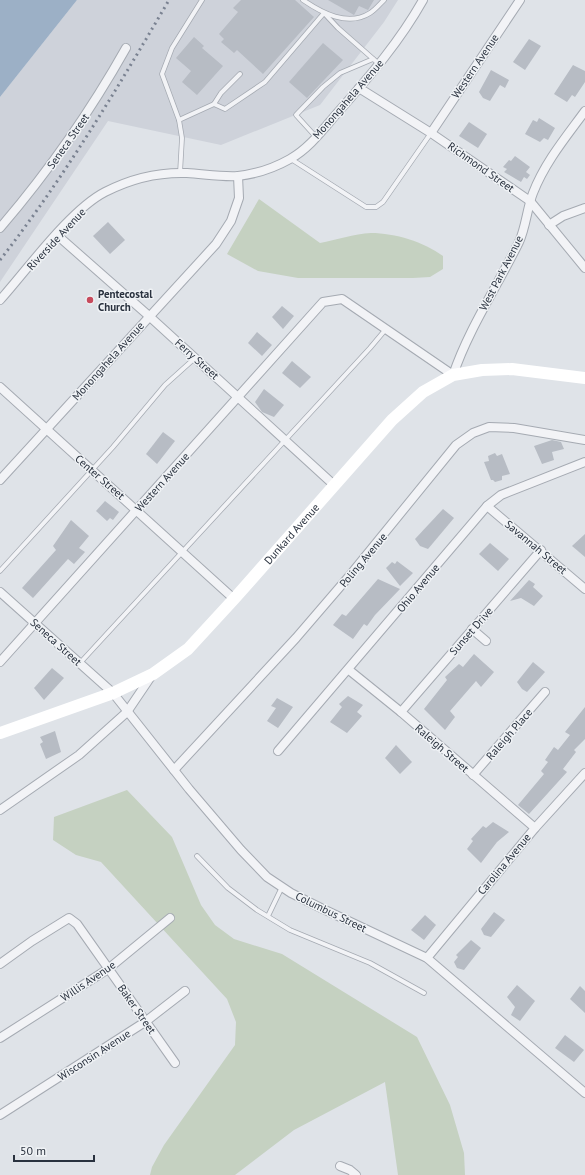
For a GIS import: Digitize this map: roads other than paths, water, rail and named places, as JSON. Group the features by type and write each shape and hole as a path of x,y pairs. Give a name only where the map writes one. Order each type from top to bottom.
{"main road":[{"name":"Dunkard Avenue","path":"0,734 112,693 153,674 188,649 392,420 423,392 453,375 482,370 512,369 585,378"}],"street":[{"name":"Monongahela Avenue","path":"0,480 216,244 231,221 239,198 238,176 260,171 290,159 316,138 359,88 376,61 400,37 423,0"},
{"name":"Western Avenue","path":"431,133 520,0"},
{"name":"Seneca Street","path":"0,228 35,188 100,95 126,48"},
{"name":"Richmond Street","path":"359,88 431,133 530,201 585,268"},
{"name":"West Park Avenue","path":"453,375 462,348 520,240 530,201 540,177 585,111"},
{"name":"Riverside Avenue","path":"0,300 80,211 104,193 128,182 153,175 180,174 238,176"},
{"path":"549,225 563,216 585,208"},
{"name":"Ferry Street","path":"57,235 150,316 334,485"},
{"name":"Western Avenue","path":"0,662 239,398 323,302 342,299 386,329"},
{"path":"386,329 453,375"},
{"name":"Center Street","path":"0,387 234,599"},
{"name":"Poling Avenue","path":"174,770 321,609 405,509 456,445 473,433 489,426 514,428 585,440"},
{"name":"Ohio Avenue","path":"278,751 349,670 487,506 501,495 585,462"},
{"name":"Savannah Street","path":"487,506 541,550 585,589"},
{"name":"Sunset Drive","path":"401,712 541,550"},
{"name":"Seneca Street","path":"0,592 112,693"},
{"path":"472,629 486,641"},
{"name":"Raleigh Street","path":"349,670 401,712 534,828"},
{"path":"0,810 79,754 127,712 153,674"},
{"name":"Raleigh Place","path":"472,775 545,692"},
{"name":"Columbus Street","path":"112,693 241,850 267,877 282,887 321,908 427,958 585,1093"},
{"name":"Carolina Avenue","path":"427,958 534,828 585,773"},
{"name":"Baker Street","path":"0,964 32,941 69,918 77,924 175,1063"},
{"name":"Willis Avenue","path":"0,1038 108,969 170,918"},
{"name":"Wisconsin Avenue","path":"0,1115 145,1022 185,990"},
{"path":"340,1166 350,1170 356,1175"}],"lane":[{"path":"180,174 182,138 179,120 162,74 172,48 202,0"},
{"path":"303,0 324,14 376,61 340,73 323,87 296,116 316,138"},
{"path":"324,14 350,19 361,17 371,13 384,0"},
{"path":"214,104 225,109 266,82 324,14"},
{"path":"179,120 214,104 221,93 240,74"},
{"path":"290,159 366,207 376,207 384,202 431,133"},
{"path":"80,663 386,329"},
{"path":"0,571 165,385 195,358"},
{"path":"196,856 228,888 290,930 370,963 424,993"},
{"path":"268,916 282,887"}],"water":[{"path":"0,0 77,0 0,97"}],"railway":[{"path":"0,260 24,229 89,133 169,0"}],"place":[{"name":"Pentecostal Church","path":"90,300"}]}
